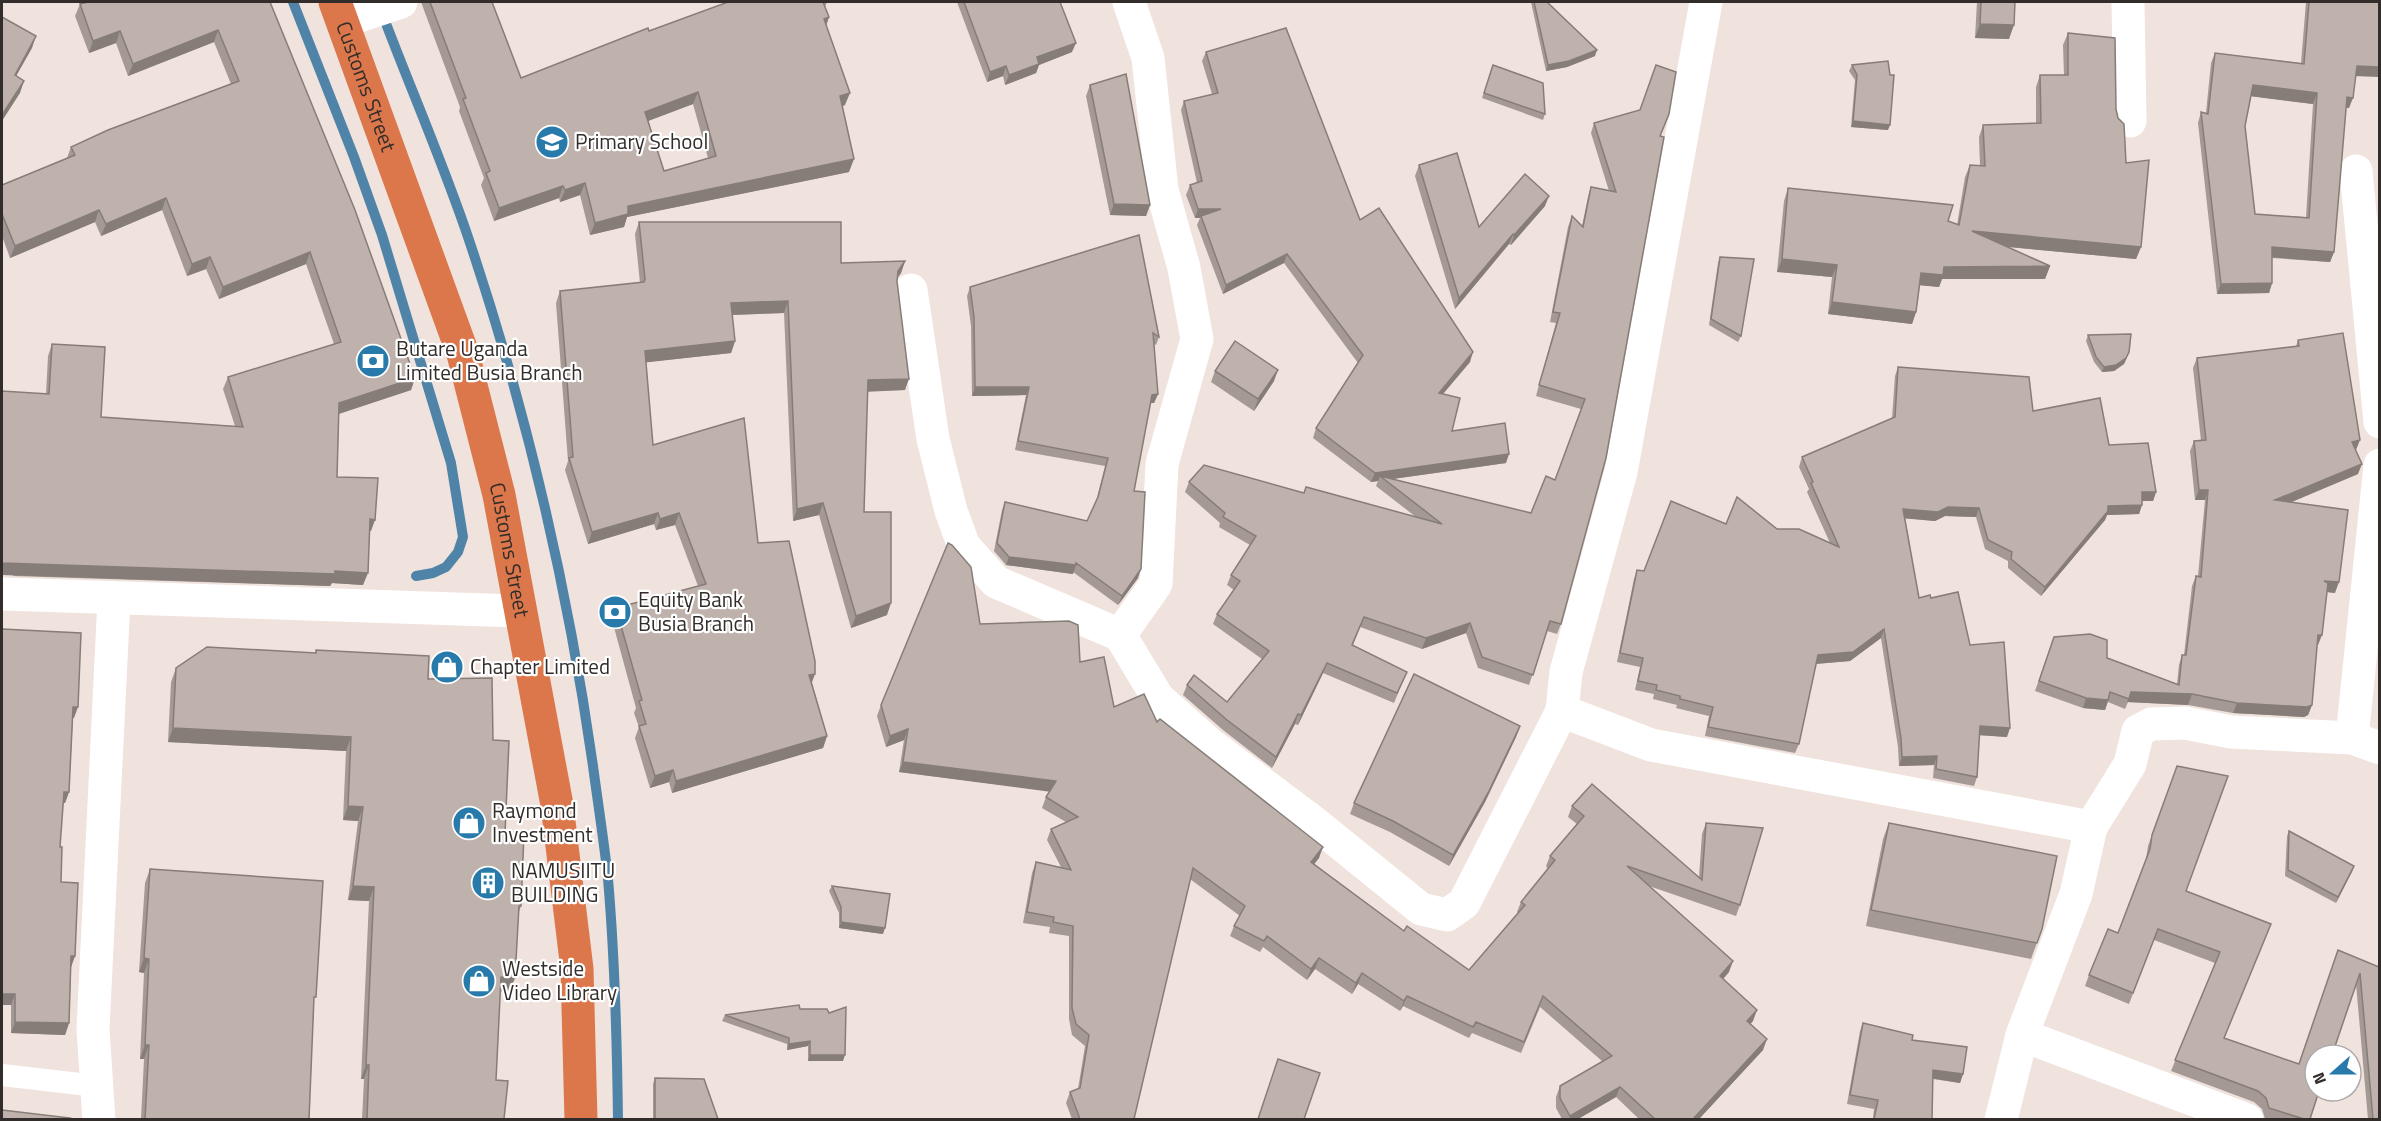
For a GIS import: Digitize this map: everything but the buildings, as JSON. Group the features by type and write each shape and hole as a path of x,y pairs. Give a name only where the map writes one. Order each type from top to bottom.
{"highway":[{"name":"Customs Street","path":"339,11 462,354 499,495 557,805 575,957 582,1119"}],"street":[{"path":"339,11 402,2"},
{"path":"1120,635 1156,584 1162,464 1197,339 1184,268 1162,190 1148,58 1129,2"},
{"path":"911,290 933,439 951,511 964,546 996,582 1120,635 1158,698 1211,745 1316,824 1421,909 1447,915 1464,903 1562,711 1566,672 1621,472 1706,2"},
{"path":"2128,2 2130,121"},
{"path":"2356,171 2379,422"},
{"path":"2001,1119 2022,1035 2076,894 2091,827 2130,764 2138,731 2151,724 2185,723 2231,732 2366,743 2379,465"},
{"path":"2,594 520,611"},
{"path":"99,1119 93,1029 114,599"},
{"path":"1562,711 1651,745 2091,827"},
{"path":"2022,1035 2247,1119"}],"lane":[{"path":"2,1075 97,1086"}],"waterway":[{"path":"293,2 382,235 451,463 463,537 458,552 446,567 433,573 416,576"},
{"path":"382,13 470,243 510,372 544,502 583,700 608,879 615,1000 618,1120"}],"place":[{"name":"Primary School","path":"552,142"},
{"name":"Butare Uganda Limited Busia Branch","path":"373,361"},
{"name":"Equity Bank Busia Branch","path":"615,612"},
{"name":"Chapter Limited","path":"447,667"},
{"name":"Raymond Investment","path":"469,823"},
{"name":"NAMUSIITU BUILDING","path":"488,883"},
{"name":"Westside Video Library","path":"479,981"}]}
